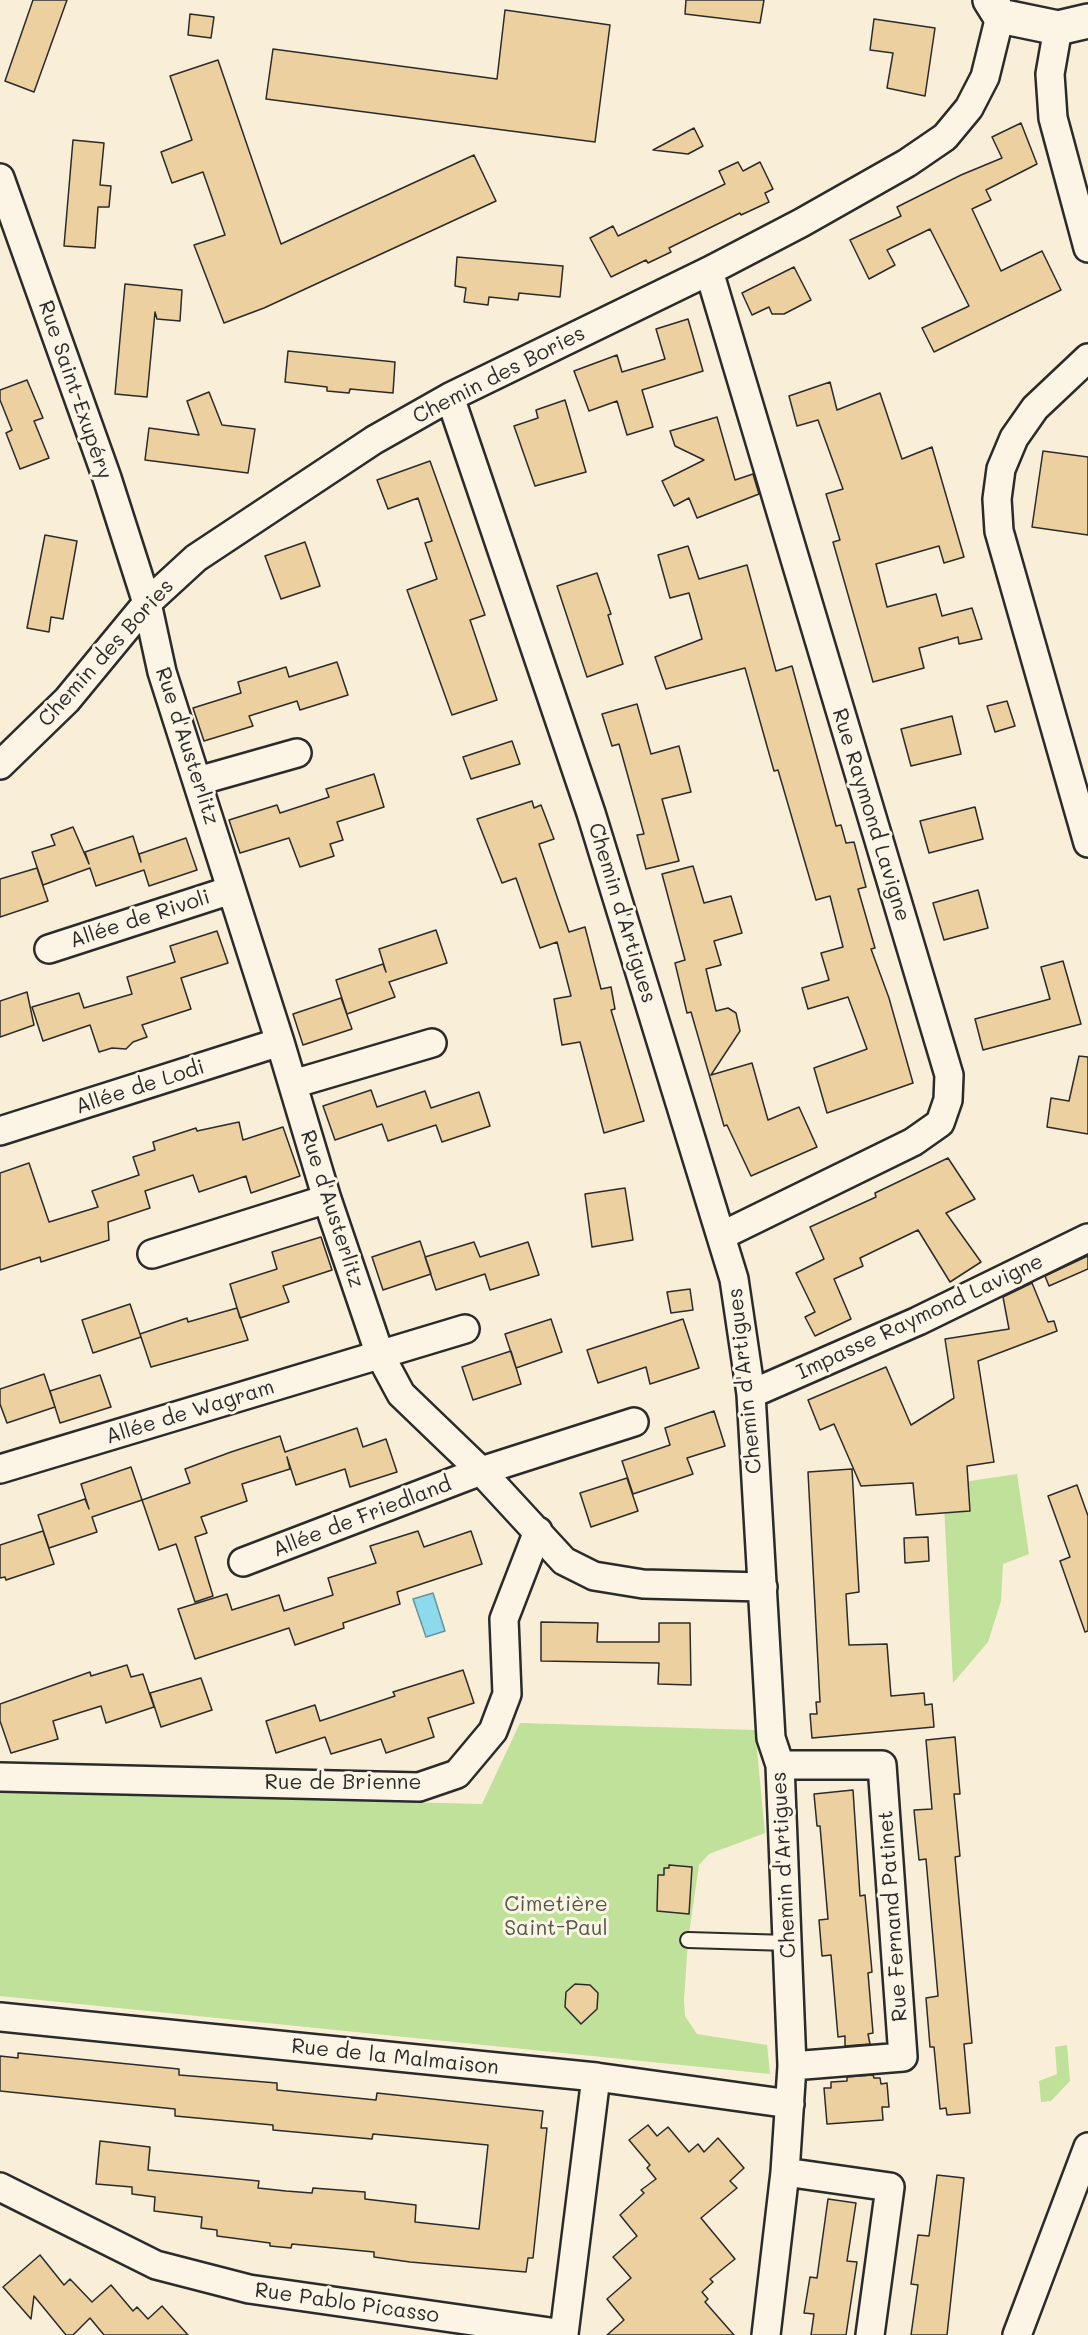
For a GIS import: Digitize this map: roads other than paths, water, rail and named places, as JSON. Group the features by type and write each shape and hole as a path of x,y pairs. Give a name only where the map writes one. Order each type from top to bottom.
{"main road":[{"path":"995,8 1073,24"}],"street":[{"name":"Chemin des Bories","path":"0,765 67,700 147,603 196,558 374,440 450,397 709,271 907,163 945,137 969,108 985,77 995,8"},
{"path":"1073,24 1050,74 1053,118 1088,248"},
{"name":"Rue Saint-Exupéry","path":"0,178 103,467 147,603"},
{"name":"Rue Raymond Lavigne","path":"709,271 949,1075 948,1100 940,1124 913,1142 720,1236"},
{"path":"1088,358 1035,408 1014,438 1001,469 997,499 999,531 1088,843"},
{"name":"Chemin d'Artigues","path":"450,397 591,813 734,1279 751,1394 771,1738 780,1765 792,2066 785,2172 766,2335"},
{"name":"Rue d'Austerlitz","path":"147,603 162,672 280,1042 327,1199 380,1355 401,1394 481,1471 564,1561 594,1576 643,1584 763,1587"},
{"path":"198,781 297,753"},
{"name":"Allée de Rivoli","path":"49,949 231,890"},
{"name":"Allée de Lodi","path":"0,1131 280,1042"},
{"path":"293,1084 432,1043"},
{"path":"153,1254 327,1199"},
{"name":"Impasse Raymond Lavigne","path":"751,1394 918,1321 1088,1238"},
{"name":"Allée de Wagram","path":"0,1469 465,1329"},
{"name":"Allée de Friedland","path":"243,1562 481,1471 634,1422"},
{"name":"Rue de Brienne","path":"0,1777 419,1787 457,1774 493,1731 507,1694 504,1619 538,1531"},
{"name":"Rue Fernand Patinet","path":"780,1765 882,1765 903,2057 792,2066"},
{"name":"Rue de la Malmaison","path":"0,2017 596,2077 790,2104"},
{"name":"Rue Pablo Picasso","path":"0,2187 156,2265 249,2289 564,2334 596,2077"},
{"path":"1017,2335 1088,2147"},
{"path":"785,2172 890,2187 870,2335"}],"lane":[{"path":"688,1940 788,1943"}],"water":[{"path":"433,1593 445,1631 426,1637 413,1599"}],"park label":[{"name":"Cimetière Saint-Paul","path":"556,1917"}]}
